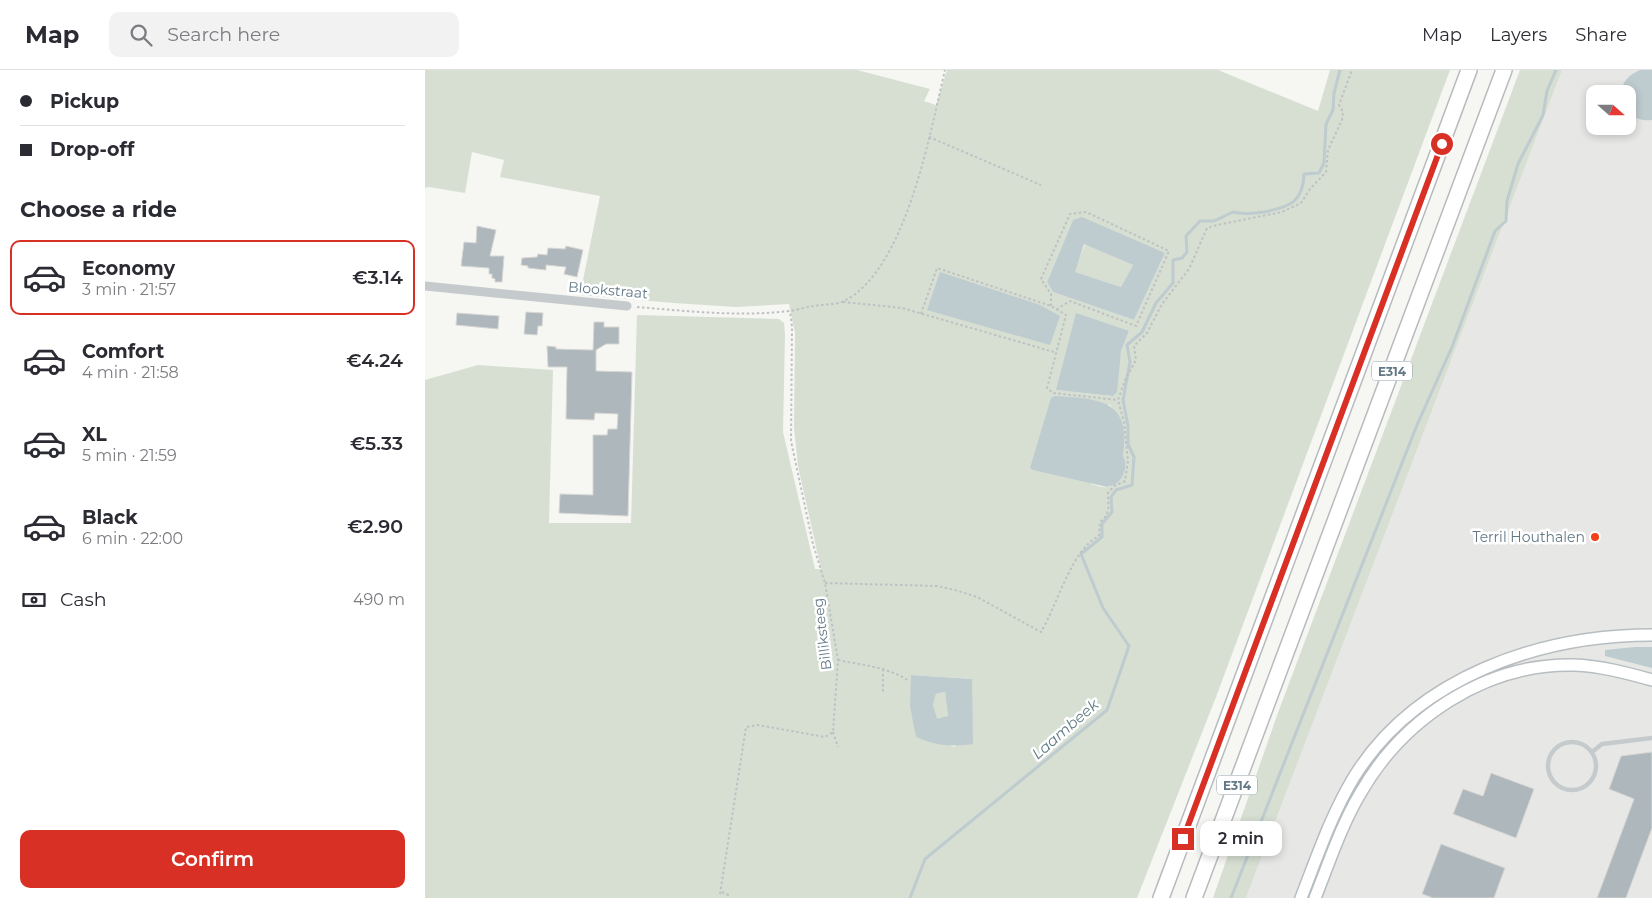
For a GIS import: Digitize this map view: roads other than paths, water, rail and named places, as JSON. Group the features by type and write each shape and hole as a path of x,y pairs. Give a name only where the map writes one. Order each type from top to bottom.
{"highway":[{"name":"E314","path":"1161,898 1469,70"},
{"name":"E314","path":"1194,898 1504,70"}],"street":[{"name":"Blookstraat","path":"425,286 627,306"},
{"path":"1301,898 1333,817 1355,776 1382,740 1417,708 1441,690 1468,676 1517,657 1572,643 1603,638 1652,635"},
{"path":"1315,898 1353,807 1370,778 1406,735 1449,700 1491,679 1541,667 1590,666 1652,680"}],"lane":[{"path":"1592,752 1602,744 1652,738"},
{"path":"1572,741 1587,746 1592,752 1596,759 1595,775 1584,787 1568,790 1553,782 1547,767 1552,752 1557,746 1572,741"}],"waterway":[{"name":"Laambeek","path":"910,898 925,859 1107,710 1129,646 1103,608 1081,554 1102,537 1102,524 1112,512 1111,497 1116,490 1132,485 1134,457 1128,444 1128,426 1123,400 1130,362 1127,345 1142,332 1156,303 1173,283 1173,260 1182,258 1187,252 1186,236 1200,221 1214,221 1233,212 1253,213 1281,208 1298,197 1304,174 1319,173 1324,163 1326,124 1333,110 1334,93 1340,70"},
{"path":"1231,898 1417,425 1452,347 1495,231 1506,221 1507,201 1518,164 1543,115 1547,91 1556,70"}],"place":[{"name":"Terril Houthalen","path":"1595,537"}]}
